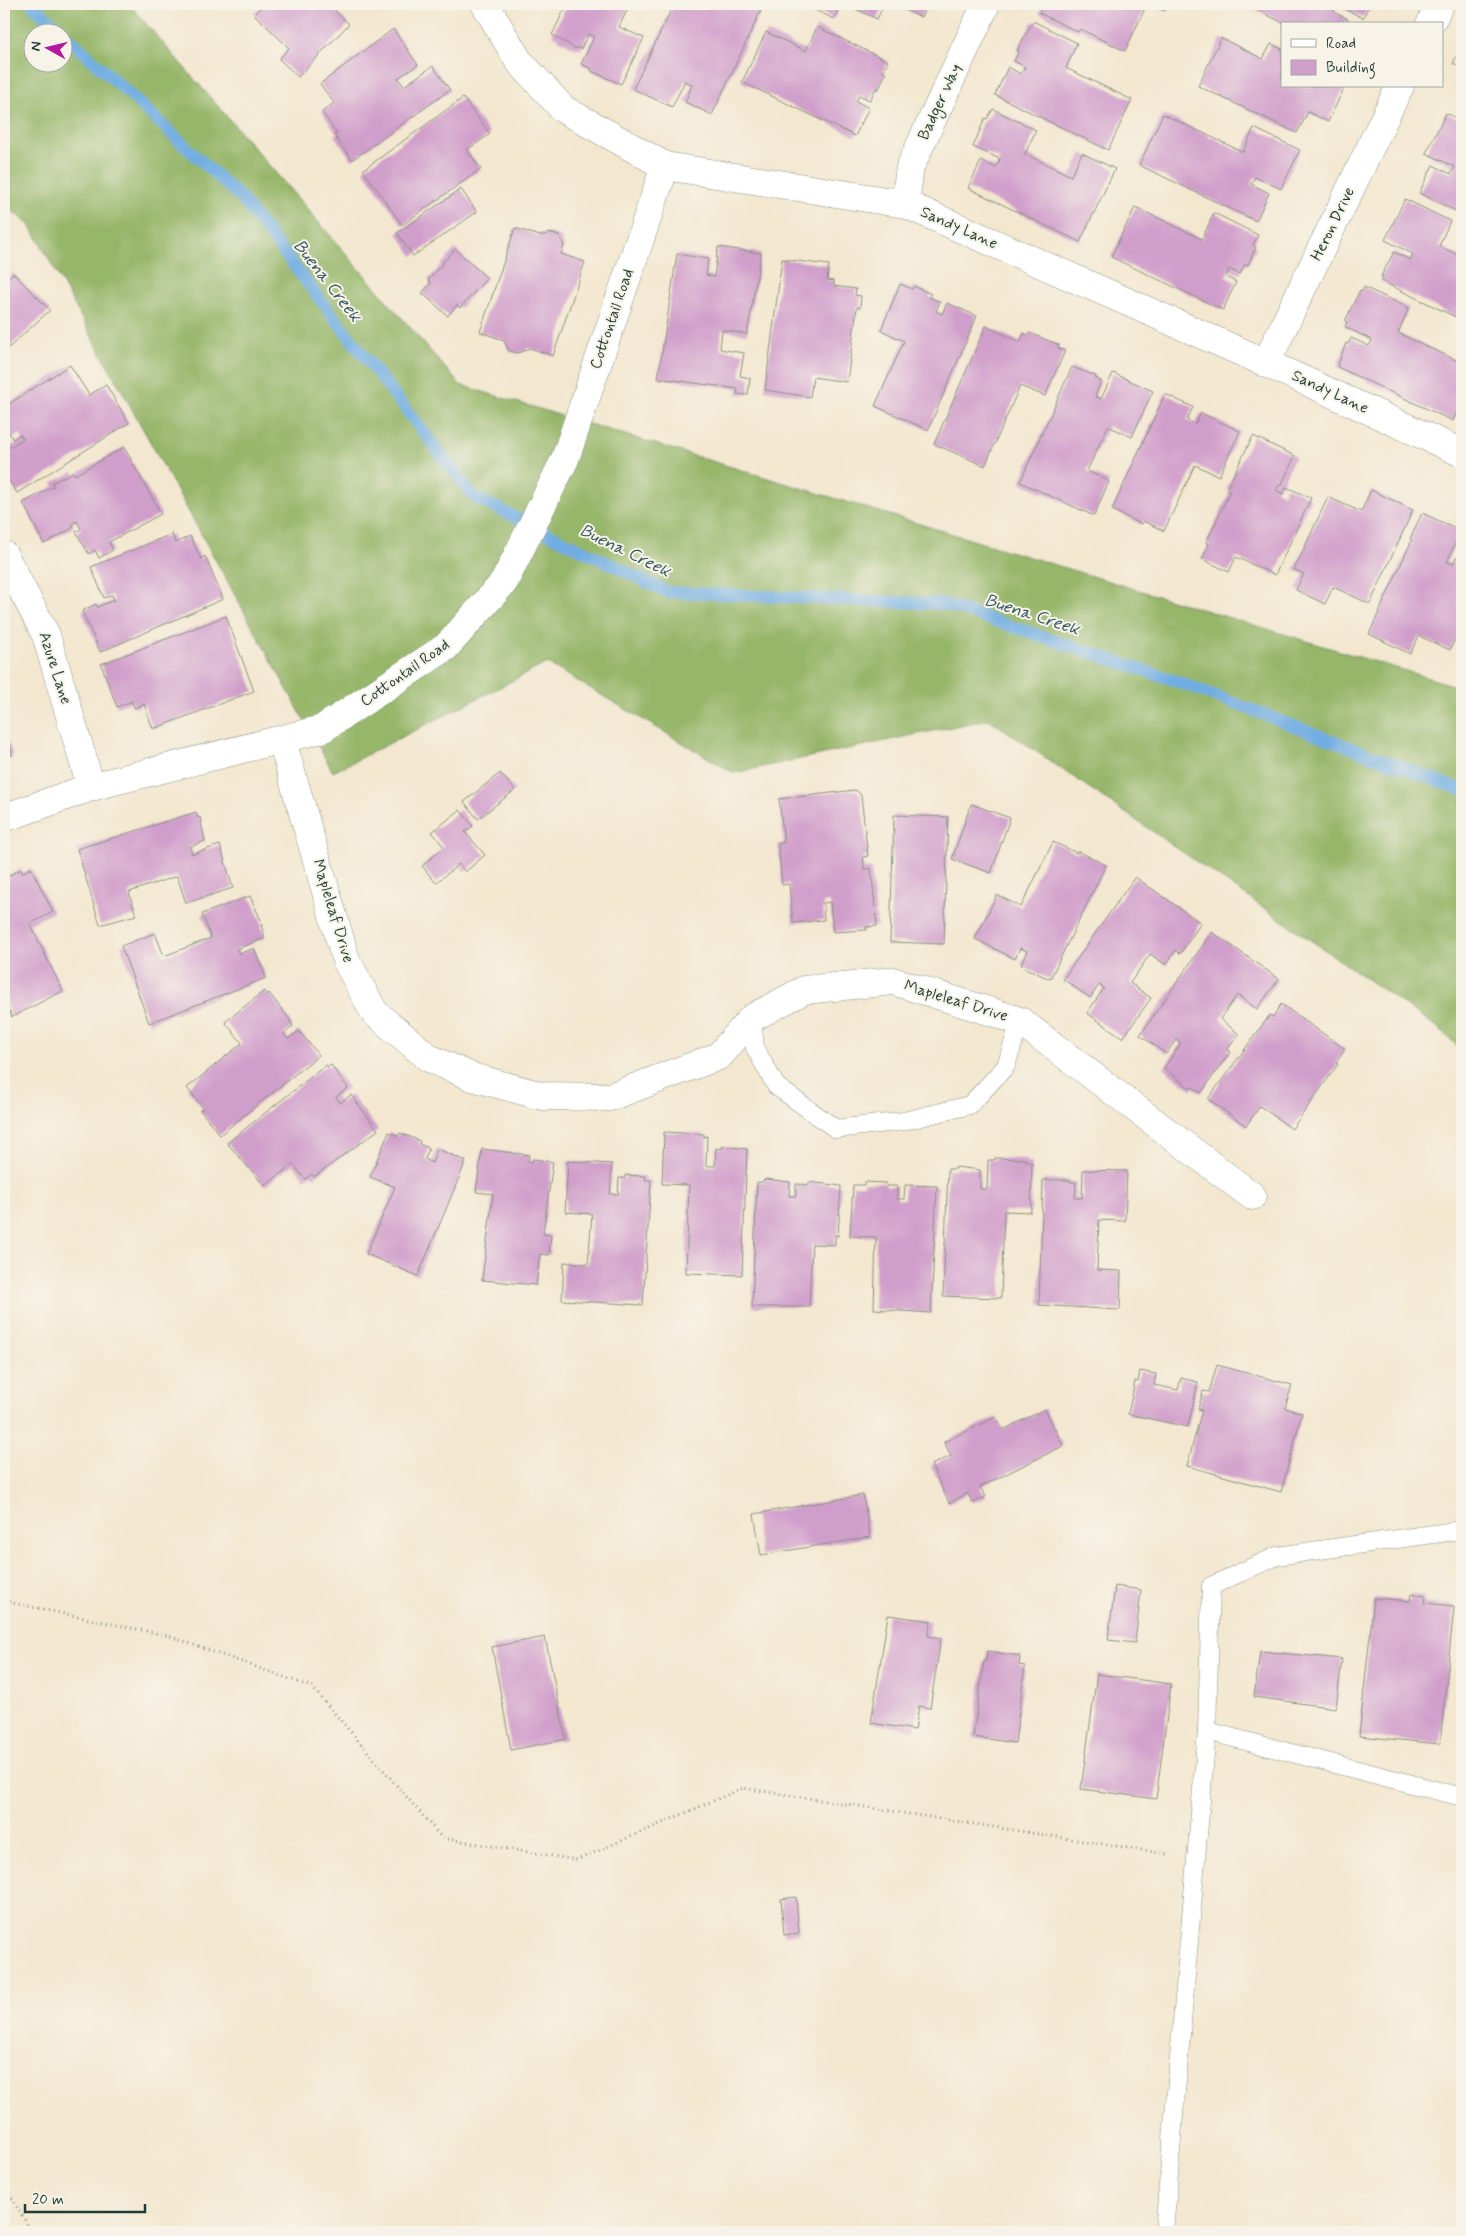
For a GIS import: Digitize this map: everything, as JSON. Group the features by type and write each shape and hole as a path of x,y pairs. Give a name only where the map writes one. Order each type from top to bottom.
{"street":[{"name":"Sandy Lane","path":"485,4 518,60 563,109 665,166 905,204 1266,363 1462,453"},
{"name":"Badger Way","path":"905,204 910,166 986,4"},
{"path":"1431,22 1440,4"},
{"name":"Heron Drive","path":"1266,363 1399,88"},
{"name":"Cottontail Road","path":"4,818 91,787 322,729 446,647 504,582 565,459 665,166"},
{"name":"Azure Lane","path":"4,555 46,635 91,787"},
{"name":"Mapleleaf Drive","path":"282,740 346,960 374,1012 429,1058 472,1077 542,1096 610,1097 719,1056 752,1018 804,990 893,982 1020,1021 1252,1196"}],"lane":[{"path":"752,1018 755,1048 776,1086 836,1129 904,1121 970,1105 1006,1066 1020,1021"},
{"path":"1164,2232 1207,1731 1211,1586 1277,1556 1462,1530"},
{"path":"1207,1731 1462,1797"}],"path":[{"path":"4,1601 169,1636 312,1687 442,1838 577,1860 743,1788 1196,1858"},
{"path":"4,2185 32,2232"}],"green space":[{"path":"4,4 129,4 460,385 1462,688 1462,1050 1437,1027 989,719 734,773 547,663 333,772 29,223 4,206"}],"building":[{"path":"264,4 342,4 335,11 349,24 298,77 279,59 289,48 254,14"},
{"path":"567,4 630,4 619,27 644,38 621,84 591,71 592,69 581,64 594,37 588,34 581,49 577,47 576,49 552,35"},
{"path":"674,4 692,4 702,8 704,4 764,4 712,115 685,102 692,85 685,81 672,107 633,89"},
{"path":"802,4 841,4 834,19"},
{"path":"845,4 884,4 877,19"},
{"path":"892,4 928,4 921,17"},
{"path":"1043,4 1147,4 1125,51 1080,29 1078,32 1039,13"},
{"path":"1149,4 1168,4 1165,11"},
{"path":"1244,4 1373,4 1370,8 1368,7 1363,18 1337,5 1334,12 1348,19 1347,22 1282,22"},
{"path":"1033,21 1077,43 1066,68 1132,100 1108,150 995,95 1008,67 1021,74 1025,67 1014,61 1019,51 1017,50"},
{"path":"817,27 888,61 883,71 886,73 878,90 876,88 870,100 859,95 856,101 869,108 855,136 742,82 766,32 806,51"},
{"path":"393,29 418,65 398,78 404,86 433,66 450,90 352,160 334,135 337,134 322,112 334,103 320,84"},
{"path":"1221,38 1263,59 1271,44 1281,49 1281,88 1344,88 1328,122 1308,112 1297,133 1198,86"},
{"path":"1462,45 1462,68 1453,63"},
{"path":"463,98 490,134 467,150 481,169 402,225 363,170"},
{"path":"993,109 1036,130 1025,154 1071,176 1082,153 1115,169 1080,242 968,188 981,161 996,168 1000,159 973,147 985,118 987,119"},
{"path":"1446,113 1462,121 1462,214 1419,193 1433,165 1451,174 1455,167 1426,153"},
{"path":"1163,114 1243,152 1254,128 1300,150 1281,189 1255,177 1251,184 1269,193 1256,221 1139,165"},
{"path":"461,189 477,212 413,256 397,233"},
{"path":"1405,199 1450,221 1439,246 1462,257 1462,320 1381,281 1383,276 1381,276 1394,252 1410,260 1413,254 1385,240"},
{"path":"1135,207 1202,239 1214,213 1258,235 1253,245 1256,247 1248,265 1245,264 1240,274 1229,269 1226,277 1236,282 1223,310 1111,257"},
{"path":"515,228 540,236 550,233 560,236 564,246 561,254 585,262 553,356 530,348 518,353 509,351 504,340 480,332"},
{"path":"718,247 761,253 747,334 722,330 720,349 744,353 740,376 750,378 748,395 737,394 738,389 658,378 677,254 708,259 706,275 714,277"},
{"path":"455,249 487,278 460,308 457,305 448,316 422,293 431,283 428,280"},
{"path":"782,259 829,265 827,280 834,281 834,286 856,289 855,295 861,296 860,308 857,307 847,382 813,377 810,397 765,390"},
{"path":"13,273 50,310 4,352 4,282"},
{"path":"900,284 912,289 914,286 931,294 929,297 940,302 936,311 942,314 947,303 977,316 928,430 875,406 904,341 881,330"},
{"path":"1364,287 1409,308 1398,333 1462,363 1462,400 1453,421 1337,367 1346,343 1348,344 1351,338 1369,346 1372,340 1345,327 1347,322 1345,321 1360,290 1362,292"},
{"path":"986,326 1020,342 1024,333 1029,336 1030,333 1059,345 1058,348 1065,351 1045,396 1020,386 985,466 934,444"},
{"path":"70,365 89,395 106,385 129,423 17,493 4,473 4,448 7,449 23,439 20,434 13,439 4,425 4,405 6,403 7,405"},
{"path":"1072,367 1096,376 1095,378 1101,381 1095,396 1101,399 1113,373 1153,391 1132,437 1108,426 1087,471 1109,481 1094,516 1020,482"},
{"path":"1165,394 1193,407 1187,420 1195,424 1201,413 1240,431 1219,476 1195,465 1164,531 1143,521 1141,524 1112,510"},
{"path":"1253,436 1295,456 1281,486 1279,485 1276,490 1283,494 1286,487 1311,498 1275,575 1236,557 1229,572 1202,559 1209,544 1206,543 1230,491 1226,490"},
{"path":"124,447 161,514 109,542 113,550 99,558 95,550 89,554 76,532 81,529 77,521 72,524 74,527 44,544 23,503 54,486 52,483 73,472 75,475"},
{"path":"1371,490 1413,510 1370,604 1333,587 1325,604 1296,590 1304,574 1294,570 1328,497 1361,512"},
{"path":"1422,513 1462,531 1462,540 1459,546 1455,544 1447,562 1453,564 1456,557 1462,560 1462,624 1450,650 1419,636 1410,654 1369,634 1412,540 1410,539"},
{"path":"172,534 175,543 190,536 201,559 205,556 223,599 100,652 82,611 96,604 97,607 114,600 112,595 104,598 91,567"},
{"path":"226,616 254,691 153,729 144,704 134,708 132,701 117,707 101,664"},
{"path":"4,732 13,755 4,759"},
{"path":"500,773 515,790 478,819 464,802"},
{"path":"856,790 861,795 868,856 863,857 864,869 871,868 877,926 866,927 867,930 833,932 830,902 823,903 824,920 793,923 789,884 782,885 778,844 784,843 779,799"},
{"path":"971,804 1010,818 991,873 952,859"},
{"path":"460,810 473,826 465,832 485,855 465,872 459,864 436,883 422,866 444,847 432,832"},
{"path":"196,812 198,818 200,817 205,841 190,847 192,854 220,845 233,888 186,903 177,876 129,892 136,915 100,925 77,849"},
{"path":"894,815 948,817 944,944 890,942"},
{"path":"1053,842 1077,853 1078,851 1106,865 1050,979 1025,968 1021,964 1027,951 1020,948 1015,959 975,939 997,895 1021,907"},
{"path":"31,868 53,912 30,924 63,991 12,1017 4,1000 4,878 21,869 22,873"},
{"path":"1135,877 1201,923 1180,954 1176,950 1166,965 1150,954 1130,983 1151,998 1123,1038 1087,1013 1104,988 1099,985 1090,998 1063,979"},
{"path":"250,896 263,925 261,925 265,938 237,949 239,954 254,948 266,978 149,1023 121,946 155,933 164,956 211,938 202,914"},
{"path":"1212,932 1279,979 1257,1009 1237,995 1220,1019 1239,1034 1227,1050 1230,1052 1201,1093 1193,1087 1191,1089 1164,1068 1181,1043 1176,1040 1166,1054 1140,1035"},
{"path":"264,991 267,995 269,993 291,1021 293,1026 284,1034 288,1039 299,1031 319,1055 220,1135 200,1110 203,1108 187,1088 242,1043 225,1022"},
{"path":"1281,1004 1345,1049 1336,1063 1338,1064 1292,1129 1260,1106 1246,1126 1208,1099 1270,1015 1273,1017"},
{"path":"326,1065 328,1067 331,1065 348,1088 336,1097 340,1103 351,1095 378,1130 314,1177 312,1174 305,1179 293,1164 265,1186 227,1143"},
{"path":"389,1132 398,1136 400,1133 420,1141 419,1144 429,1148 425,1159 432,1163 437,1149 466,1161 418,1276 366,1254 395,1187 370,1177"},
{"path":"664,1132 704,1134 704,1137 707,1136 706,1166 715,1166 716,1148 722,1149 722,1146 747,1149 742,1275 686,1273 689,1185 662,1184"},
{"path":"482,1149 529,1155 528,1161 532,1162 533,1159 553,1162 543,1234 551,1235 549,1255 540,1254 536,1285 482,1280 493,1194 476,1192"},
{"path":"995,1158 1026,1159 1026,1162 1032,1162 1031,1212 1004,1211 1001,1298 943,1296 948,1169 956,1169 956,1167 980,1170 980,1189 987,1189 988,1160 995,1160"},
{"path":"568,1161 612,1164 610,1194 618,1194 619,1178 625,1178 625,1175 646,1176 645,1180 651,1180 643,1305 562,1300 564,1262 588,1264 592,1214 565,1212"},
{"path":"1083,1170 1127,1171 1125,1221 1099,1220 1097,1270 1121,1271 1120,1310 1039,1305 1043,1180 1070,1180 1070,1182 1076,1182 1075,1198 1082,1198"},
{"path":"765,1179 790,1182 789,1196 796,1196 796,1184 809,1185 809,1182 841,1186 838,1236 835,1235 835,1245 812,1244 809,1307 752,1307 757,1182 762,1182"},
{"path":"865,1182 886,1183 886,1186 897,1186 897,1199 904,1199 905,1185 937,1186 931,1313 874,1309 876,1237 850,1236 853,1185 864,1185"},
{"path":"1217,1365 1292,1385 1285,1408 1302,1413 1281,1492 1187,1466 1202,1410 1198,1409 1203,1391 1209,1392"},
{"path":"1140,1371 1156,1374 1154,1385 1178,1390 1181,1378 1198,1382 1188,1427 1128,1414 1135,1381 1138,1382"},
{"path":"1045,1409 1063,1446 980,1487 986,1497 972,1503 968,1493 949,1503 931,1465 951,1456 944,1442 996,1417 1003,1430"},
{"path":"863,1495 870,1537 761,1555 754,1514"},
{"path":"1115,1586 1141,1590 1135,1643 1108,1640"},
{"path":"1411,1594 1425,1596 1424,1603 1454,1606 1440,1744 1359,1736 1374,1598 1410,1601"},
{"path":"888,1615 931,1621 928,1636 941,1638 930,1708 919,1706 915,1730 871,1723"},
{"path":"545,1637 566,1739 511,1750 492,1647"},
{"path":"987,1651 1020,1656 1019,1665 1025,1666 1015,1743 973,1737"},
{"path":"1260,1651 1342,1659 1336,1708 1254,1697"},
{"path":"1097,1674 1171,1684 1156,1799 1081,1789"},
{"path":"796,1897 799,1933 784,1935 781,1899"}],"waterway":[{"name":"Buena Creek","path":"32,4 241,198 474,497 667,592 944,604 1173,680 1462,790"}]}
